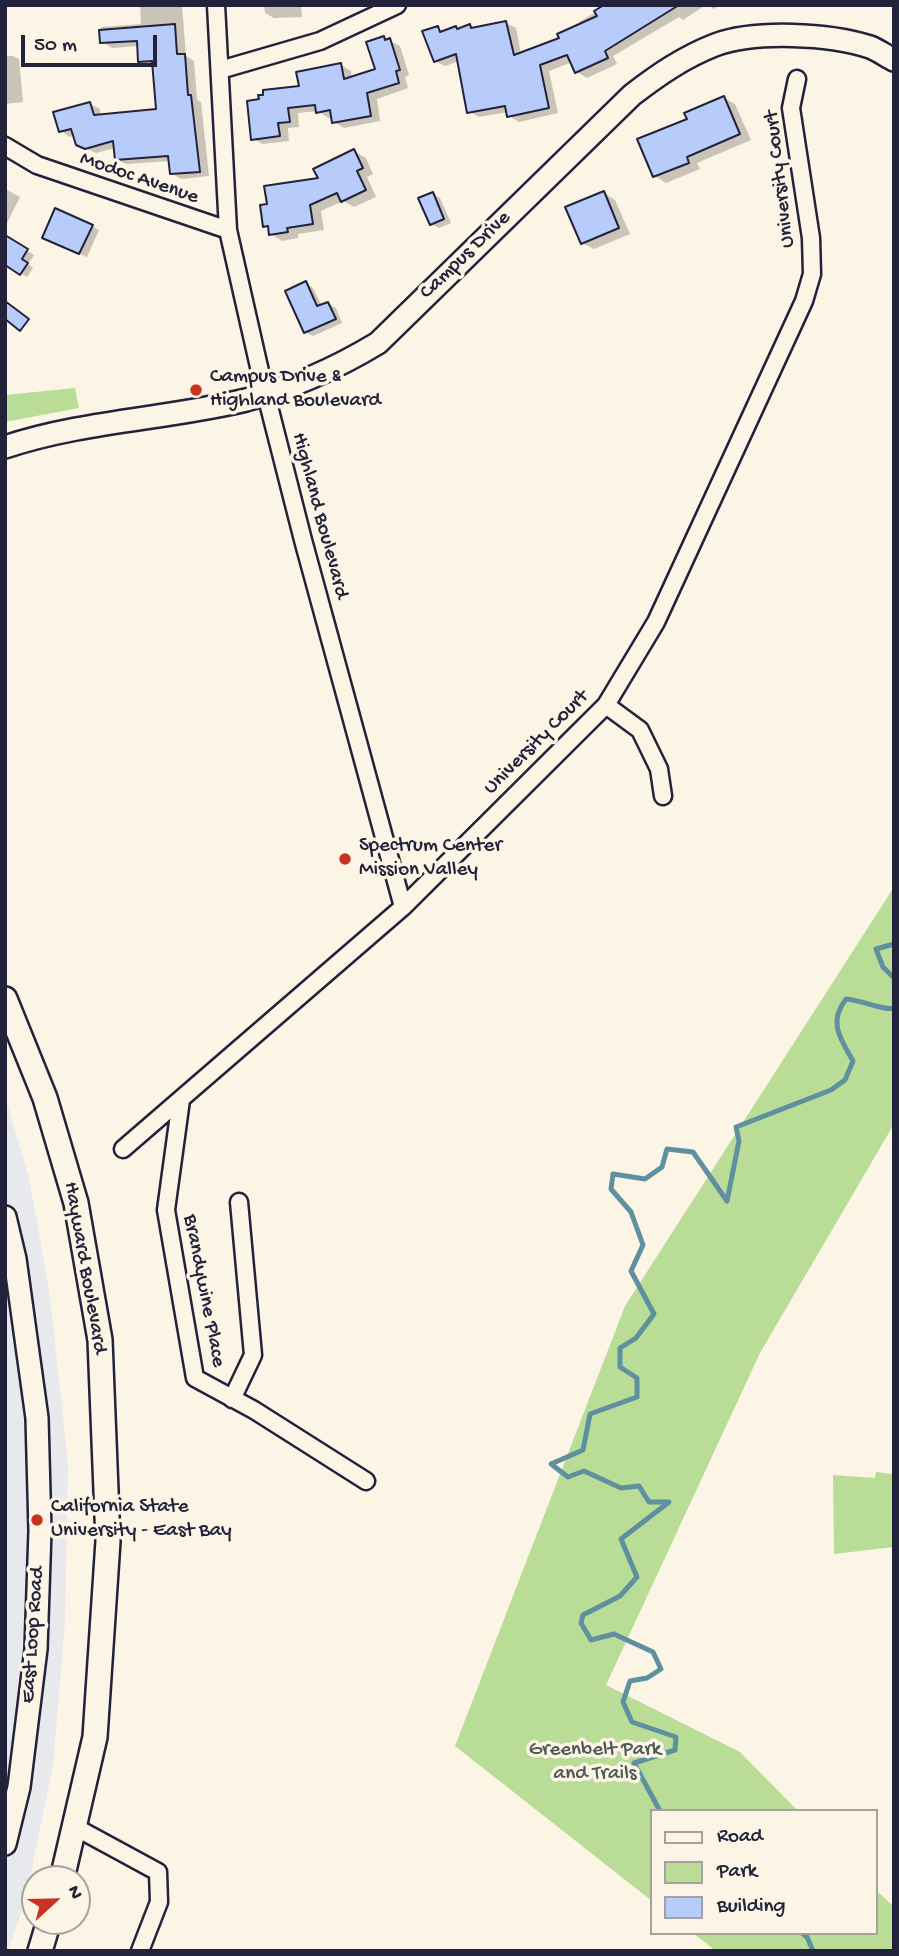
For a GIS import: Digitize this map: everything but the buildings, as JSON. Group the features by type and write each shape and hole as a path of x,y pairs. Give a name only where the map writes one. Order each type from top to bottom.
{"main road":[{"name":"Hayward Boulevard","path":"5,999 45,1098 76,1203 100,1339 108,1541 95,1737 66,1865"}],"street":[{"name":"Highland Boulevard","path":"216,5 228,230 303,540 403,907"},
{"path":"220,70 320,41 397,5"},
{"name":"Campus Drive","path":"5,447 54,435 240,401 336,368 378,343 632,95 668,67 717,45 761,35 830,40 871,47 894,60"},
{"name":"University Court","path":"123,1150 403,907 606,705 656,622 804,301 812,274 811,238 791,108 797,79"},
{"name":"Modoc Avenue","path":"5,146 37,166 228,230"},
{"path":"606,705 640,730 659,769 663,796"},
{"name":"Brandywine Place","path":"181,1100 166,1210 195,1378 254,1410 366,1481"},
{"path":"232,1399 253,1355 239,1202"},
{"name":"East Loop Road","path":"5,1217 15,1259 37,1418 40,1531 36,1649 19,1787 5,1844"},
{"path":"75,1827 158,1872 159,1902 140,1951"}],"shaded area":[{"name":"California State University - East Bay","path":"5,1096 29,1177 50,1296 68,1464 65,1623 53,1766 33,1865 21,1865 21,1914 8,1951 5,1951"}],"green space":[{"path":"75,388 79,408 5,422 5,395"},
{"name":"Greenbelt Park and Trails","path":"894,887 894,1124 760,1353 606,1685 740,1752 796,1809 650,1809 650,1899 455,1746 625,1306"},
{"path":"876,1472 894,1474 894,1547 834,1554 833,1475 875,1478"},
{"path":"878,1892 894,1907 894,1951 716,1951 696,1935 878,1935"}],"waterway":[{"path":"894,944 876,949 883,967 894,978"},
{"path":"659,1809 634,1763 675,1750 676,1737 632,1722 623,1702 630,1681 647,1678 661,1669 653,1652 614,1634 591,1640 581,1623 583,1615 620,1596 637,1577 621,1539 669,1502 649,1502 639,1486 621,1488 584,1471 568,1477 551,1464 583,1450 590,1414 637,1397 637,1378 620,1367 620,1348 636,1338 654,1314 631,1271 643,1245 631,1212 611,1189 613,1174 645,1179 662,1167 667,1149 693,1152 727,1201 739,1141 736,1127 831,1090 845,1080 853,1061 840,1037 837,1023 846,999 894,1008"},
{"path":"804,1935 813,1951"}],"place":[{"name":"Campus Drive & Highland Boulevard","path":"196,390"},
{"name":"Spectrum Center Mission Valley","path":"345,859"},
{"name":"California State University - East Bay","path":"37,1520"}]}
